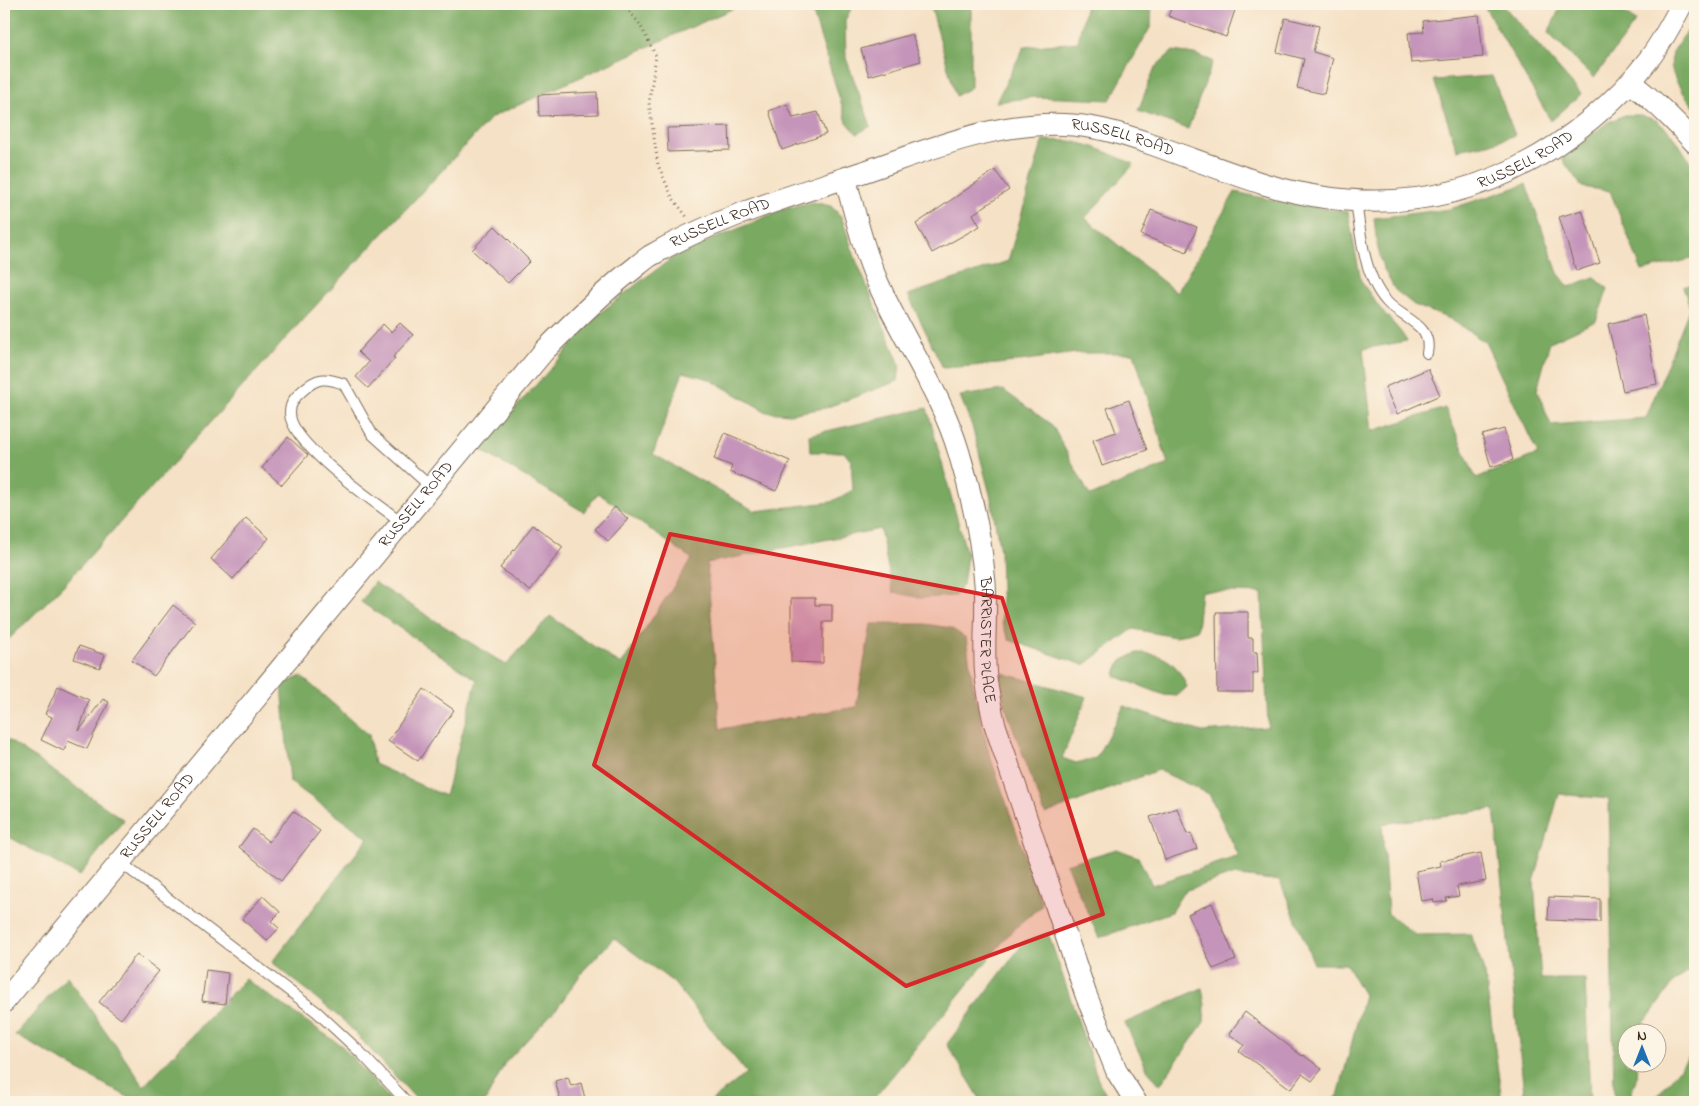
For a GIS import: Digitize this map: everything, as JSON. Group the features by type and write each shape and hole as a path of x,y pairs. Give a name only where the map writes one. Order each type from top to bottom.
{"street":[{"name":"RUSSELL ROAD","path":"4,1002 544,351 614,284 648,258 698,232 749,211 985,131 1011,126 1075,125 1120,133 1265,184 1307,194 1356,200 1385,201 1419,199 1447,194 1509,173 1541,156 1571,136 1631,83 1651,58 1682,4"},
{"path":"1631,83 1674,119 1695,144"},
{"name":"BARRISTER PLACE","path":"846,178 864,247 878,284 939,402 959,451 979,537 986,605 985,663 988,696 994,722 1086,995 1117,1072 1136,1102"}],"lane":[{"path":"1356,200 1360,234 1377,289 1387,302 1421,327 1426,336 1427,353"},
{"path":"402,522 349,484 308,445 293,427 289,414 292,400 311,383 327,378 344,384 372,434 431,487"},
{"path":"120,862 317,1012 360,1052 407,1102"}],"path":[{"path":"623,4 639,23 656,56 649,103 658,165 672,197 698,232"}],"highlighted area":[{"path":"670,534 1002,598 1103,914 906,986 594,765"}],"green space":[{"path":"4,4 743,4 492,117 307,315 61,588 4,644"},
{"path":"810,4 854,4 845,20 846,58 871,126 857,134 847,122"},
{"path":"930,4 971,4 971,87 956,96"},
{"path":"1086,4 1152,4 1151,26 1110,100 1035,97 996,102 1024,47 1078,42"},
{"path":"1483,4 1502,4 1581,94 1551,121"},
{"path":"1565,4 1612,4 1636,21 1594,78 1548,33 1560,8"},
{"path":"1695,21 1695,108 1677,82 1671,61 1677,45"},
{"path":"1173,51 1194,54 1213,61 1188,129 1138,111 1155,67"},
{"path":"1492,76 1515,135 1488,144 1457,150 1434,80"},
{"path":"1625,115 1640,115 1656,120 1673,135 1695,169 1695,258 1642,271 1610,191 1582,187 1562,159 1608,122"},
{"path":"1043,140 1071,141 1094,147 1134,164 1085,218 1177,293 1235,192 1287,203 1348,212 1361,281 1379,307 1407,341 1363,349 1372,431 1445,408 1476,478 1538,454 1485,342 1450,319 1414,305 1395,290 1383,268 1377,245 1374,218 1450,209 1526,184 1558,273 1569,287 1594,277 1608,289 1596,321 1550,342 1537,390 1551,425 1646,418 1690,307 1683,287 1695,283 1695,966 1674,982 1643,1024 1616,1024 1616,1074 1636,1074 1629,1102 1619,1102 1614,1099 1609,799 1559,794 1534,882 1541,979 1585,979 1590,1101 1588,1102 1525,1102 1494,809 1382,824 1388,914 1416,935 1471,934 1485,974 1502,1102 1329,1102 1338,1096 1364,995 1346,964 1314,964 1280,881 1232,875 1184,891 1171,912 1099,938 1066,864 1117,849 1138,857 1152,885 1239,856 1209,794 1158,770 1045,814 1006,709 999,672 1087,697 1062,758 1076,763 1096,758 1124,706 1202,732 1268,727 1262,593 1201,591 1197,630 1175,637 1133,629 1084,665 1009,640 1002,624 1000,551 991,498 972,426 960,396 1003,390 1052,425 1090,496 1168,464 1134,353 1076,353 999,364 943,368 908,295 1008,261"},
{"path":"813,202 831,206 841,216 856,260 900,365 898,381 825,408 789,414 767,412 709,379 683,372 653,454 755,511 831,502 853,490 851,461 844,452 810,452 809,435 927,408 967,555 963,585 955,596 921,598 893,592 880,529 707,563 720,729 856,707 871,624 925,624 951,628 966,638 974,691 989,753 1042,905 1010,933 871,1102 710,1102 747,1073 673,982 614,938 583,971 558,1007 505,1063 485,1102 419,1102 344,1021 272,962 368,838 290,782 282,685 301,676 369,735 374,764 445,796 477,680 361,602 374,582 506,665 550,616 621,665 692,559 598,493 584,512 479,449 600,313 642,280 677,255 786,208"},
{"path":"1137,653 1162,657 1174,665 1187,687 1177,696 1164,695 1115,676 1119,664"},
{"path":"4,737 124,820 79,876 4,834"},
{"path":"1048,933 1099,1082 1110,1102 982,1102 947,1044 1025,941"},
{"path":"67,976 144,1086 245,979 342,1046 392,1102 137,1102 15,1035"},
{"path":"1202,988 1205,1005 1204,1022 1160,1085 1147,1069 1125,1023"},
{"path":"1695,1050 1695,1102 1652,1102"}],"building":[{"path":"1173,4 1237,4 1226,37 1168,16"},
{"path":"1479,15 1483,57 1411,63 1408,33 1424,32 1423,21"},
{"path":"1285,18 1319,26 1313,52 1333,58 1324,94 1297,88 1304,59 1277,52"},
{"path":"912,34 921,61 869,76 861,49"},
{"path":"597,92 598,114 539,116 538,95"},
{"path":"787,104 793,118 818,112 826,134 782,150 769,111"},
{"path":"729,126 730,150 668,152 667,128"},
{"path":"995,170 1009,190 973,214 980,226 932,253 916,224"},
{"path":"1151,210 1197,227 1187,252 1141,235"},
{"path":"1582,210 1600,263 1576,271 1559,217"},
{"path":"495,226 530,261 508,283 472,250"},
{"path":"1644,315 1657,384 1623,391 1608,324"},
{"path":"400,323 413,335 368,388 356,377 369,362 358,352 383,324 391,332"},
{"path":"1428,369 1440,395 1397,414 1385,387"},
{"path":"1129,400 1147,450 1102,466 1093,440 1116,432 1107,408"},
{"path":"1504,429 1513,460 1491,467 1482,435"},
{"path":"725,433 790,461 776,491 730,472 732,466 714,459"},
{"path":"288,437 308,455 282,485 262,468"},
{"path":"615,507 628,519 608,541 595,529"},
{"path":"246,518 269,538 233,579 211,559"},
{"path":"533,525 563,547 530,591 500,568"},
{"path":"791,598 815,598 815,605 832,605 832,622 823,622 823,663 791,662"},
{"path":"173,605 195,622 154,676 132,660"},
{"path":"1216,612 1248,612 1248,638 1253,638 1253,652 1257,652 1258,673 1253,673 1253,692 1217,692"},
{"path":"79,646 105,655 100,668 74,659"},
{"path":"58,686 89,700 79,731 103,699 109,702 87,749 68,741 64,751 41,740 52,717 45,714"},
{"path":"424,689 454,710 418,761 388,741"},
{"path":"1177,808 1187,834 1191,833 1197,849 1165,860 1150,817"},
{"path":"293,811 320,831 281,881 239,847 253,829 269,842"},
{"path":"1481,853 1486,881 1457,886 1459,896 1446,898 1447,901 1434,903 1433,899 1421,901 1416,871 1441,866 1440,861"},
{"path":"263,896 280,912 271,921 279,928 267,941 242,919"},
{"path":"1549,897 1600,899 1600,922 1548,920"},
{"path":"1212,903 1236,960 1213,969 1188,914"},
{"path":"137,954 159,971 121,1019 99,1002"},
{"path":"206,970 228,973 225,1004 202,1001"},
{"path":"1245,1012 1322,1069 1312,1081 1302,1074 1291,1089 1239,1051 1244,1045 1229,1034"},
{"path":"568,1077 571,1086 581,1083 586,1102 561,1102 555,1081"}]}
